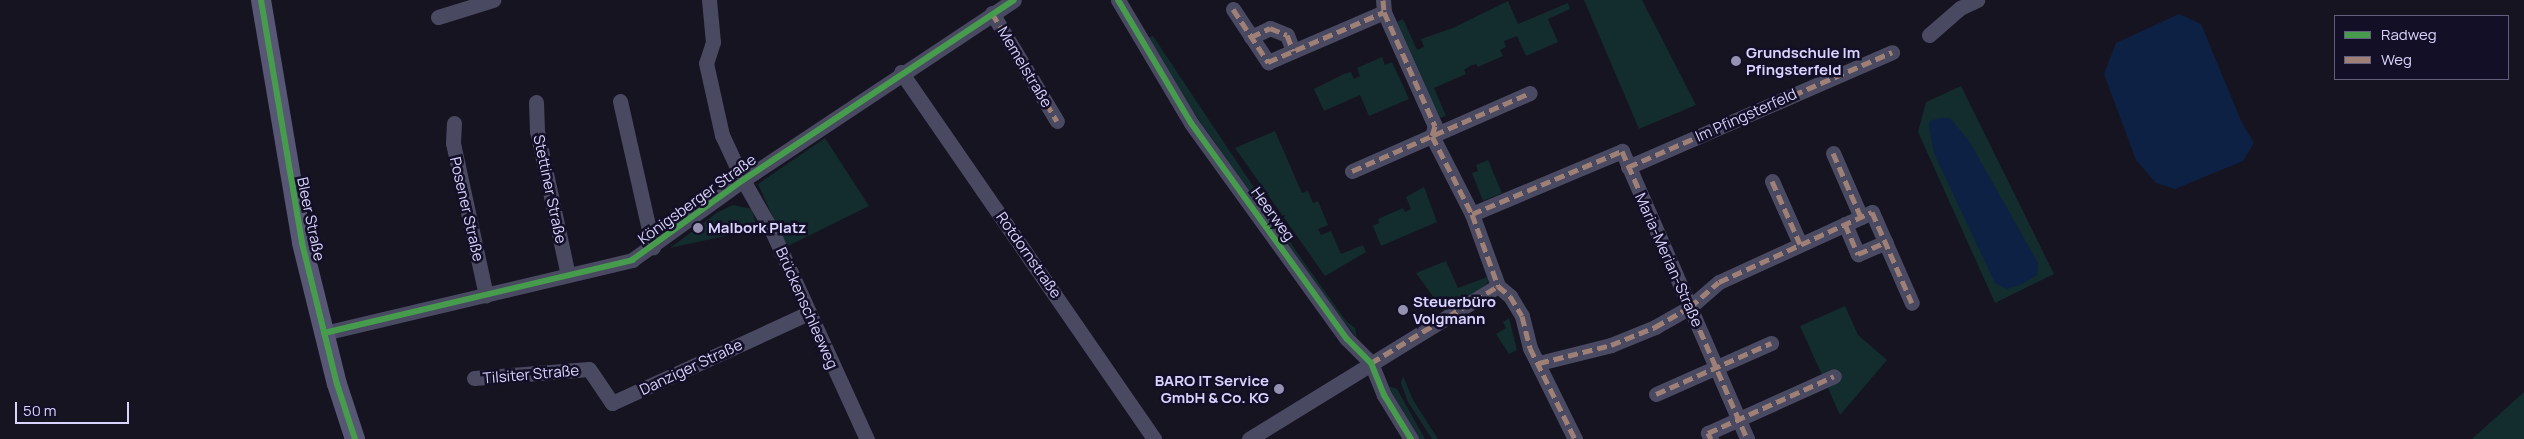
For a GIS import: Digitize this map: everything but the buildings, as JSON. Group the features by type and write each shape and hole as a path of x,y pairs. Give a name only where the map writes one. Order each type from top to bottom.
{"street":[{"name":"Bleer Straße","path":"261,0 302,242 324,333 355,439"},
{"path":"438,17 493,0"},
{"name":"Brückenschleeweg","path":"709,0 713,42 706,63 722,135 743,180 772,231 868,439"},
{"name":"Königsberger Straße","path":"324,333 632,260 653,247 743,180 901,72 1014,0"},
{"name":"Heerweg","path":"1118,0 1191,123 1347,339 1371,363 1384,396 1411,439"},
{"path":"1929,35 1960,8 1977,0"},
{"path":"1233,9 1268,62 1386,4 1435,126 1432,136 1472,214 1498,286 1510,296 1522,316 1530,348 1539,364 1557,407 1576,439"},
{"name":"Memelstraße","path":"992,14 1058,120"},
{"path":"1251,37 1270,28 1287,34 1293,51"},
{"name":"Im Pfingsterfeld","path":"1628,167 1892,52"},
{"name":"Rotdornstraße","path":"901,72 1154,439"},
{"path":"1352,171 1530,93"},
{"path":"620,101 653,247"},
{"name":"Stettiner Straße","path":"536,102 537,131 568,275"},
{"name":"Posener Straße","path":"454,123 453,143 486,294"},
{"name":"Maria-Merian-Straße","path":"1472,214 1622,152 1747,439"},
{"path":"1833,153 1860,217"},
{"path":"1772,181 1800,244"},
{"path":"1539,364 1611,345 1655,328 1690,307 1718,282 1872,212 1912,303"},
{"path":"1845,224 1858,254 1886,242"},
{"path":"1249,439 1498,286"},
{"name":"Danziger Straße","path":"589,369 612,403 809,313"},
{"path":"1656,394 1771,344"},
{"name":"Tilsiter Straße","path":"474,378 589,369"},
{"path":"1710,439 1708,433 1834,376"}],"green space":[{"path":"1584,0 1642,0 1696,105 1639,129"},
{"path":"1508,1 1518,24 1568,3 1570,9 1548,19 1558,42 1526,56 1517,36 1504,41 1506,47 1500,50 1503,56 1478,67 1476,64 1470,66 1464,70 1466,74 1434,88 1446,116 1440,118 1394,23 1403,19 1417,50 1424,47 1421,39 1453,28"},
{"path":"1153,36 1301,258 1346,321 1355,328 1357,338 1316,287 1173,83 1145,39"},
{"path":"1382,57 1385,65 1392,62 1409,99 1369,116 1360,95 1324,111 1314,89 1351,72 1354,79 1360,76 1357,68"},
{"path":"1961,86 2054,274 1995,303 1918,132 1926,102"},
{"path":"1275,131 1302,193 1308,191 1313,203 1318,201 1328,225 1318,229 1321,235 1331,231 1341,254 1363,245 1366,252 1325,276 1235,148"},
{"path":"825,138 869,206 786,247 758,184"},
{"path":"1488,160 1502,193 1483,201 1472,173 1478,171 1476,165"},
{"path":"1424,187 1437,222 1381,246 1373,226 1379,223 1378,219 1403,208 1405,212 1411,209 1406,197"},
{"path":"733,205 752,209 757,229 670,248 718,212"},
{"path":"1446,261 1458,288 1487,277 1488,280 1487,284 1445,313 1416,273"},
{"path":"1845,306 1858,335 1887,360 1840,415 1800,326"},
{"path":"1509,318 1517,350 1509,354 1496,334 1506,328 1503,322"},
{"path":"1403,376 1413,400 1438,439 1432,439 1408,402 1401,383"},
{"path":"1388,386 1397,389 1425,439 1419,439"},
{"path":"2524,392 2524,439 2472,439 2483,429"}],"water":[{"path":"2179,14 2201,24 2242,123 2254,143 2243,161 2175,189 2156,183 2136,160 2104,74 2116,43"},
{"path":"1950,118 1969,141 2038,263 2037,275 2024,283 2007,289 1995,283 1934,153 1929,126 1930,121"}],"marked path":[{"path":"1383,0 1384,12 1435,126 1432,136 1472,214 1498,286 1510,296 1522,316 1530,348 1575,439"},
{"path":"1233,9 1268,62 1384,12"},
{"path":"992,13 1057,121"},
{"path":"1251,37 1270,28 1287,35 1293,51"},
{"path":"1628,167 1892,52"},
{"path":"1352,171 1530,93"},
{"path":"1472,214 1622,151 1747,439"},
{"path":"1833,153 1861,217"},
{"path":"1772,181 1800,244"},
{"path":"1539,363 1611,345 1655,327 1690,307 1719,282 1872,212 1912,303"},
{"path":"1845,224 1858,254 1886,242"},
{"path":"1371,363 1498,286"},
{"path":"1656,394 1771,343"},
{"path":"1711,439 1708,433 1834,376"}],"cycle path":[{"path":"261,0 302,243 337,384 355,439"},
{"path":"324,333 632,260 743,180 1014,0"},
{"path":"1118,0 1191,123 1347,339 1371,363 1384,395 1411,439"}],"place":[{"name":"Grundschule Im Pfingsterfeld","path":"1736,61"},
{"name":"Malbork Platz","path":"698,228"},
{"name":"Steuerbüro Volgmann","path":"1403,310"},
{"name":"BARO IT Service GmbH & Co. KG","path":"1279,389"}]}
